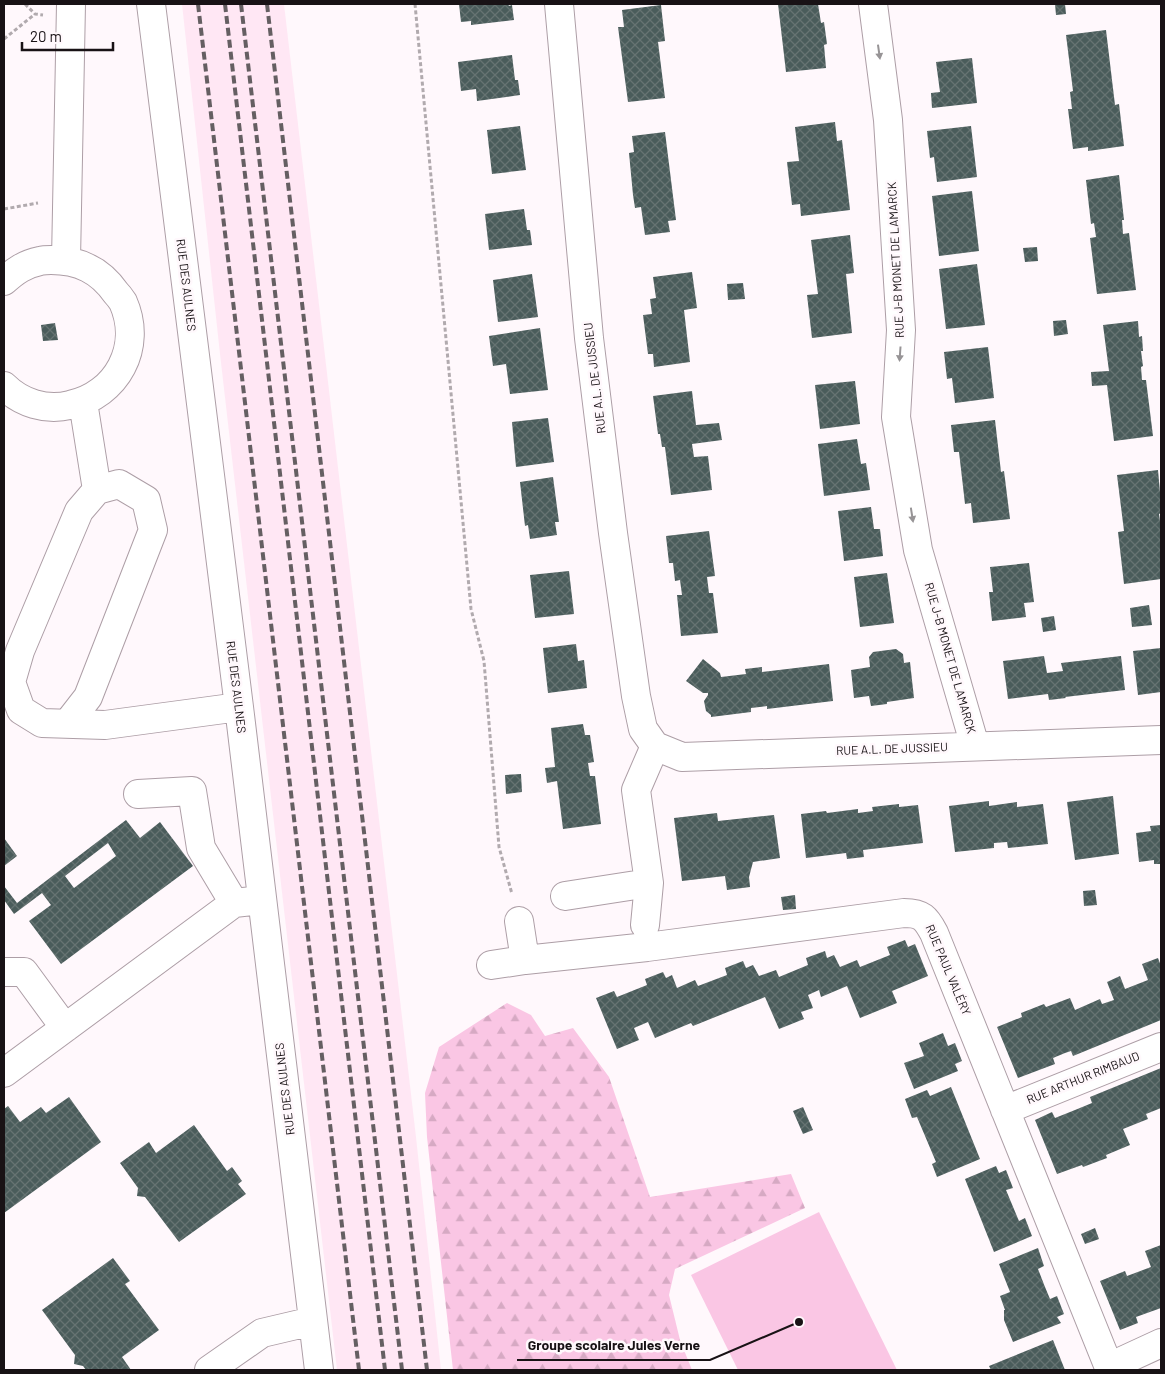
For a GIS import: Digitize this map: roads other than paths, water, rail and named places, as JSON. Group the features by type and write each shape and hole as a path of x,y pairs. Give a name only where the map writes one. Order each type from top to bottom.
{"street":[{"path":"66,260 71,4"},
{"name":"RUE DES AULNES","path":"151,4 239,706 319,1370"},
{"name":"RUE A.L. DE JUSSIEU","path":"559,4 589,338 612,523 636,696 643,729 654,746 682,757 1161,740"},
{"name":"RUE J-B MONET DE LAMARCK","path":"873,4 888,120 902,330 896,417 918,550 975,746"},
{"path":"4,281 18,269 41,260 66,260 89,267 108,281 123,301 129,324 128,349 119,372 104,390 83,402 59,408 35,405 12,394 4,386"},
{"path":"83,402 97,490"},
{"path":"67,724 88,697 153,530 146,500 119,484 97,490 79,510 20,651 11,682 21,710 42,722 67,724 105,725 239,706"},
{"path":"645,925 649,883 636,790 654,746"},
{"path":"138,794 192,791 201,848 234,903"},
{"path":"565,896 649,883"},
{"path":"4,1073 234,903 262,900"},
{"name":"RUE PAUL VALÉRY","path":"492,965 647,948 894,914 914,913 922,916 929,923 934,933 1109,1368"},
{"path":"519,920 525,960"},
{"path":"4,972 24,972 65,1028"},
{"name":"RUE ARTHUR RIMBAUD","path":"1005,1110 1161,1047"},
{"path":"210,1370 262,1333 313,1321"},
{"path":"1109,1368 1161,1343"}],"railway":[{"path":"198,4 359,1370"},
{"path":"225,4 385,1370"},
{"path":"241,4 402,1370"},
{"path":"267,4 427,1370"}],"place":[{"name":"Groupe scolaire Jules Verne","path":"799,1322"}]}
